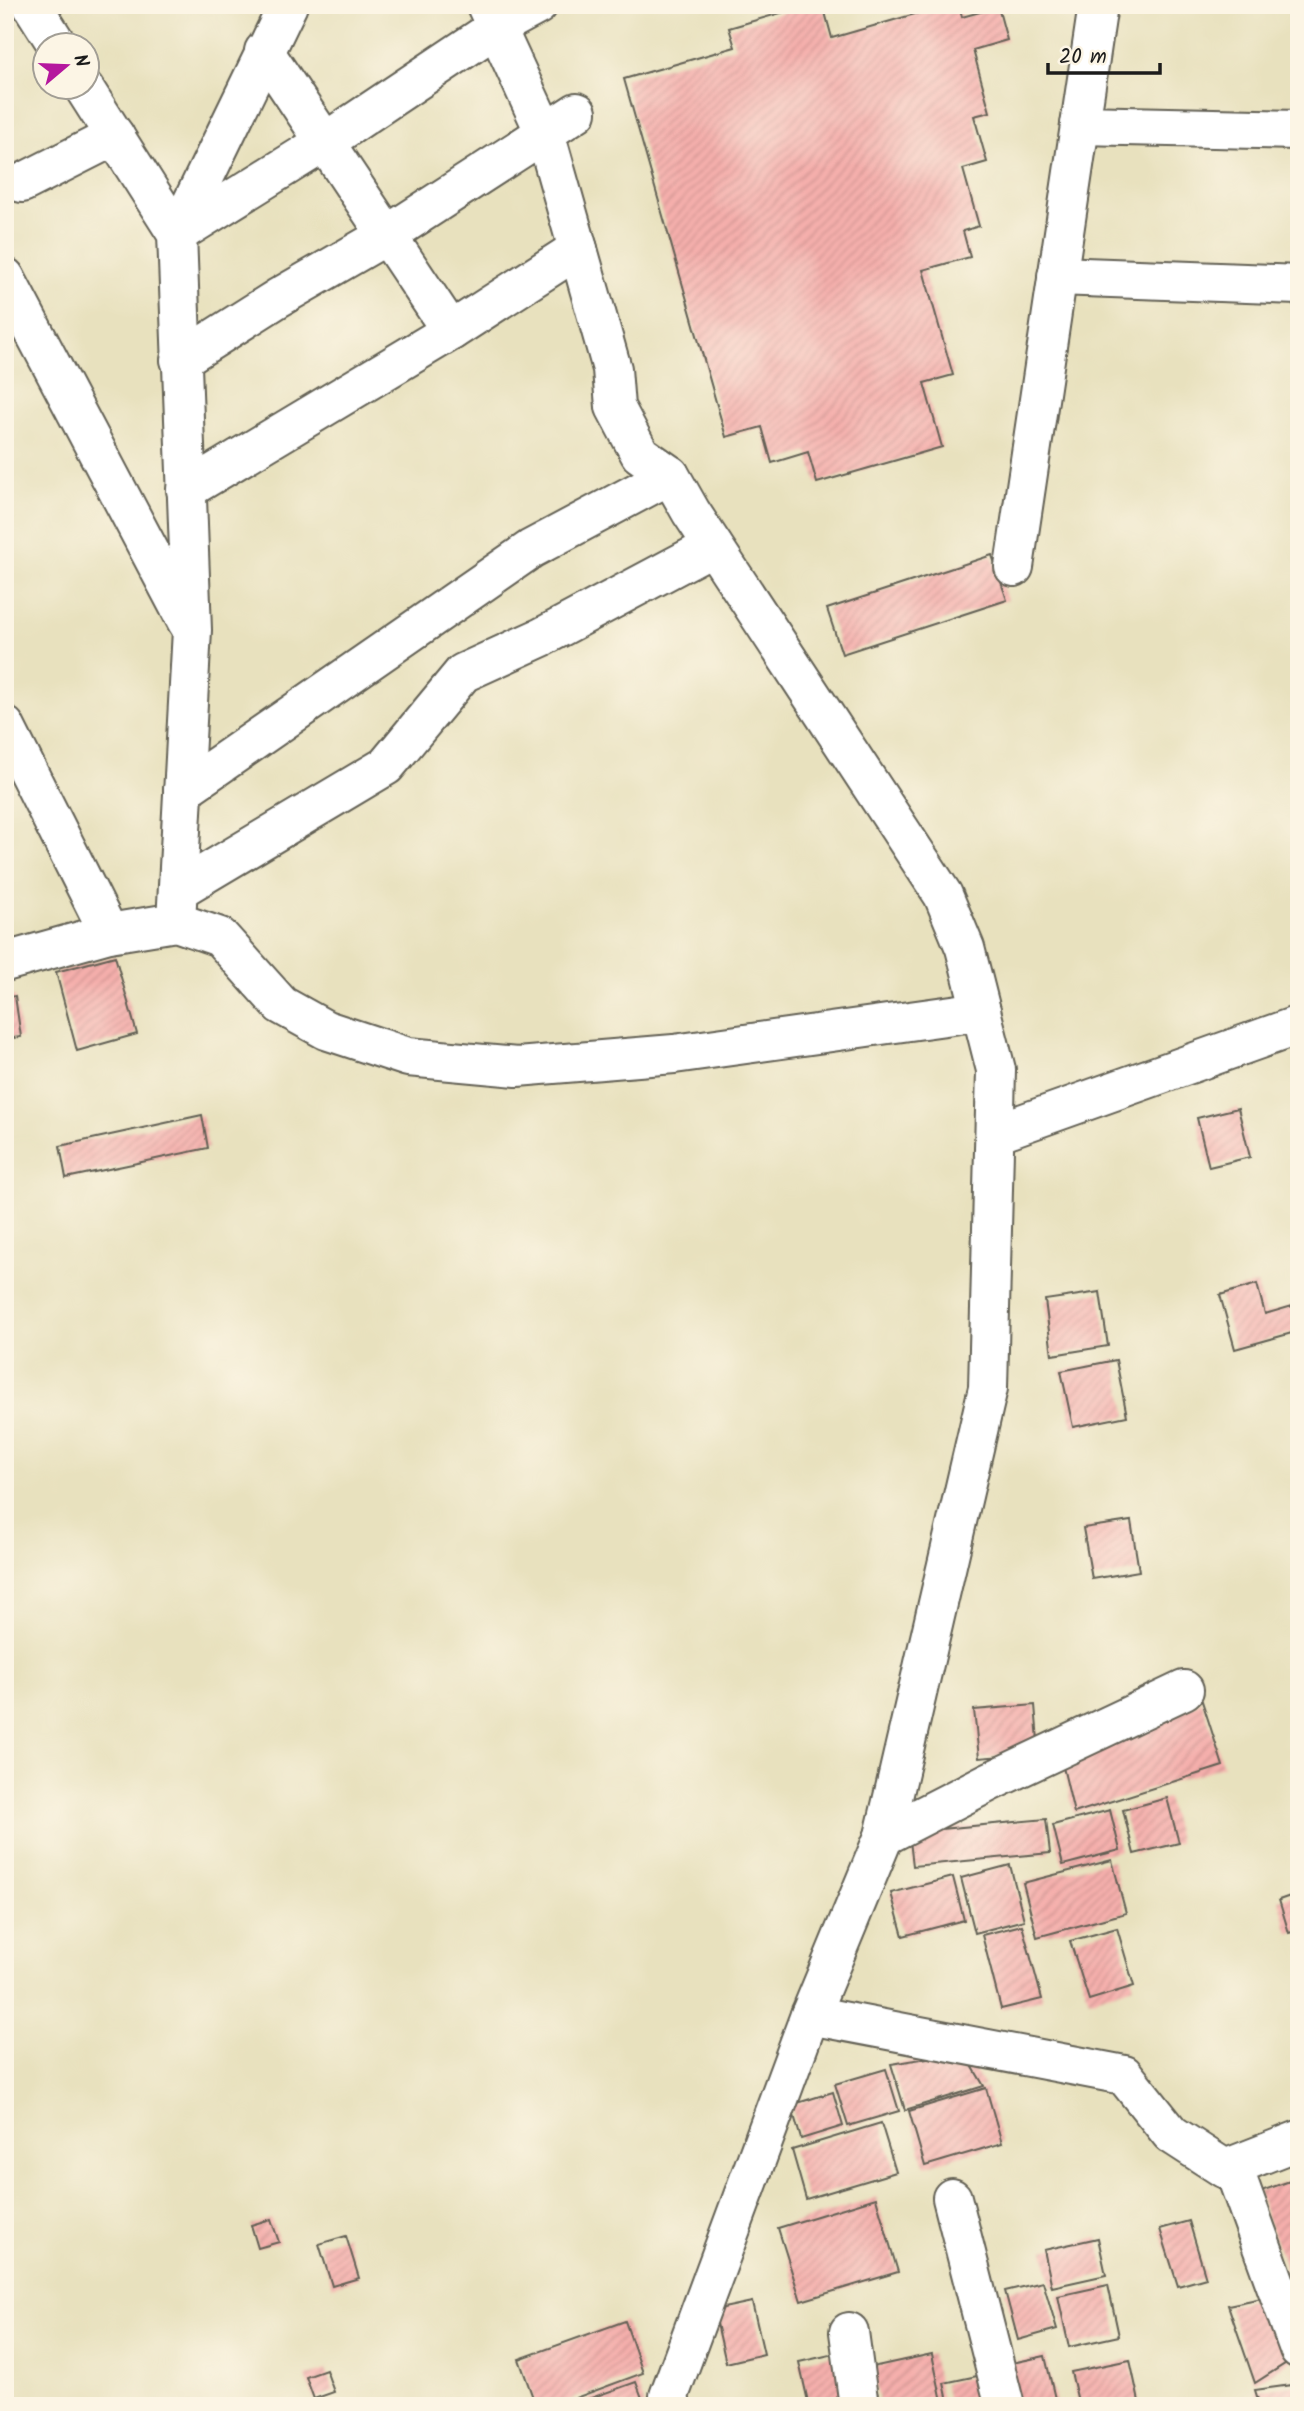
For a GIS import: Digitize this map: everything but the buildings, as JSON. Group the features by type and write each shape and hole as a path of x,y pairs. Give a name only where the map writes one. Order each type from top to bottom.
{"street":[{"path":"32,5 49,32"},
{"path":"177,906 192,630 177,234 264,51 289,5"},
{"path":"177,234 325,142 491,16 538,5"},
{"path":"1014,567 1098,5"},
{"path":"491,16 545,133 612,369 615,407 640,454 670,475 713,546 943,895 965,948 996,1070 988,1388 884,1836 810,2015 669,2396 671,2406"},
{"path":"264,51 451,331"},
{"path":"94,102 177,234"},
{"path":"180,360 278,298 387,235 577,112"},
{"path":"1080,125 1299,130"},
{"path":"22,183 115,136"},
{"path":"186,491 451,331 578,249"},
{"path":"1057,276 1299,285"},
{"path":"5,277 192,630"},
{"path":"183,790 531,549 670,475"},
{"path":"5,962 109,933 177,906 386,766 463,673 542,637 713,546"},
{"path":"5,726 109,933"},
{"path":"177,906 220,937 281,1005 326,1030 408,1057 517,1067 674,1054 981,1011"},
{"path":"996,1133 1299,1025"},
{"path":"884,1836 989,1782 1184,1690"},
{"path":"810,2015 1124,2076 1171,2134 1225,2169 1299,2140"},
{"path":"1233,2166 1299,2349"},
{"path":"952,2198 1006,2406"},
{"path":"849,2332 859,2406"}]}
